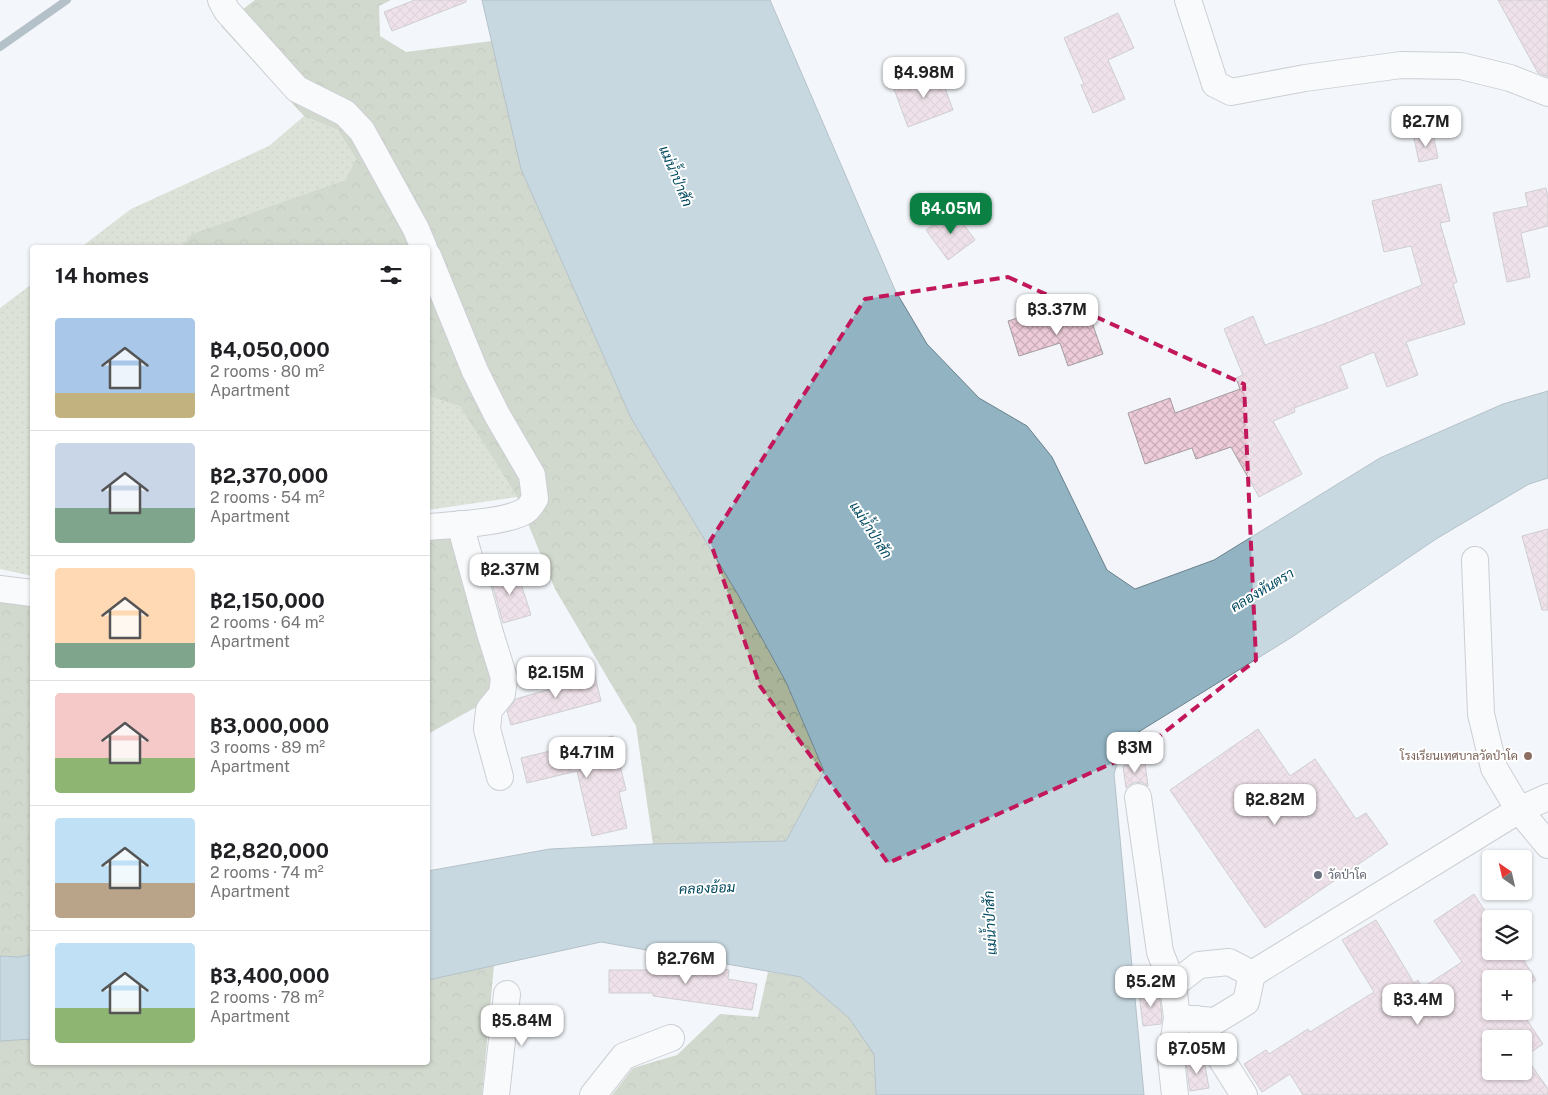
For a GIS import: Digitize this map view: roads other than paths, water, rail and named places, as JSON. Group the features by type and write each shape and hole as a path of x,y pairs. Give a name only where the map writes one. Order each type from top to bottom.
{"street":[{"path":"221,0 227,11 297,89 345,113 362,130 416,229 423,245"},
{"path":"1188,0 1215,84 1231,92 1305,78 1401,65 1461,66 1510,78 1548,93"},
{"path":"430,261 475,371 497,415 532,475 535,499 526,510 510,517 430,527"},
{"path":"460,524 504,678 502,694 489,710 487,729 500,777"},
{"path":"1475,560 1481,714 1494,768 1519,810 1548,845"},
{"path":"0,589 30,593"},
{"path":"1138,797 1160,952 1186,1019 1244,1095"},
{"path":"1186,1019 1215,1021 1246,1002 1252,974 1519,810 1548,797"},
{"path":"1173,985 1199,965 1229,962 1252,974"},
{"path":"496,1095 507,994"},
{"path":"1175,1095 1171,1059 1186,1019"},
{"path":"593,1095 624,1056 672,1038"}],"water":[{"path":"482,0 770,0 895,290 927,344 979,398 1027,426 1052,457 1107,570 1135,589 1214,560 1380,458 1503,404 1548,391 1548,478 1529,484 1436,539 1292,637 1124,741 1114,774 1144,1095 876,1095 874,1054 849,1018 801,977 601,942 430,980 430,871 550,849 653,844 786,841 824,771 786,682 737,593 631,418 521,169"},
{"path":"30,954 30,1039 0,1041 0,956 19,957"}],"waterway":[{"path":"0,47 67,0"}],"place":[{"name":"โรงเรียนเทศบาลวัดป่าโค","path":"1528,756"},
{"name":"วัดป่าโค","path":"1318,875"}],"water label":[{"name":"แม่น้ำป่าสัก","path":"676,176"},
{"name":"แม่น้ำป่าสัก","path":"871,530"},
{"name":"คลองหันตรา","path":"1262,590"},
{"name":"คลองอ้อม","path":"707,888"},
{"name":"แม่น้ำป่าสัก","path":"990,923"}]}
